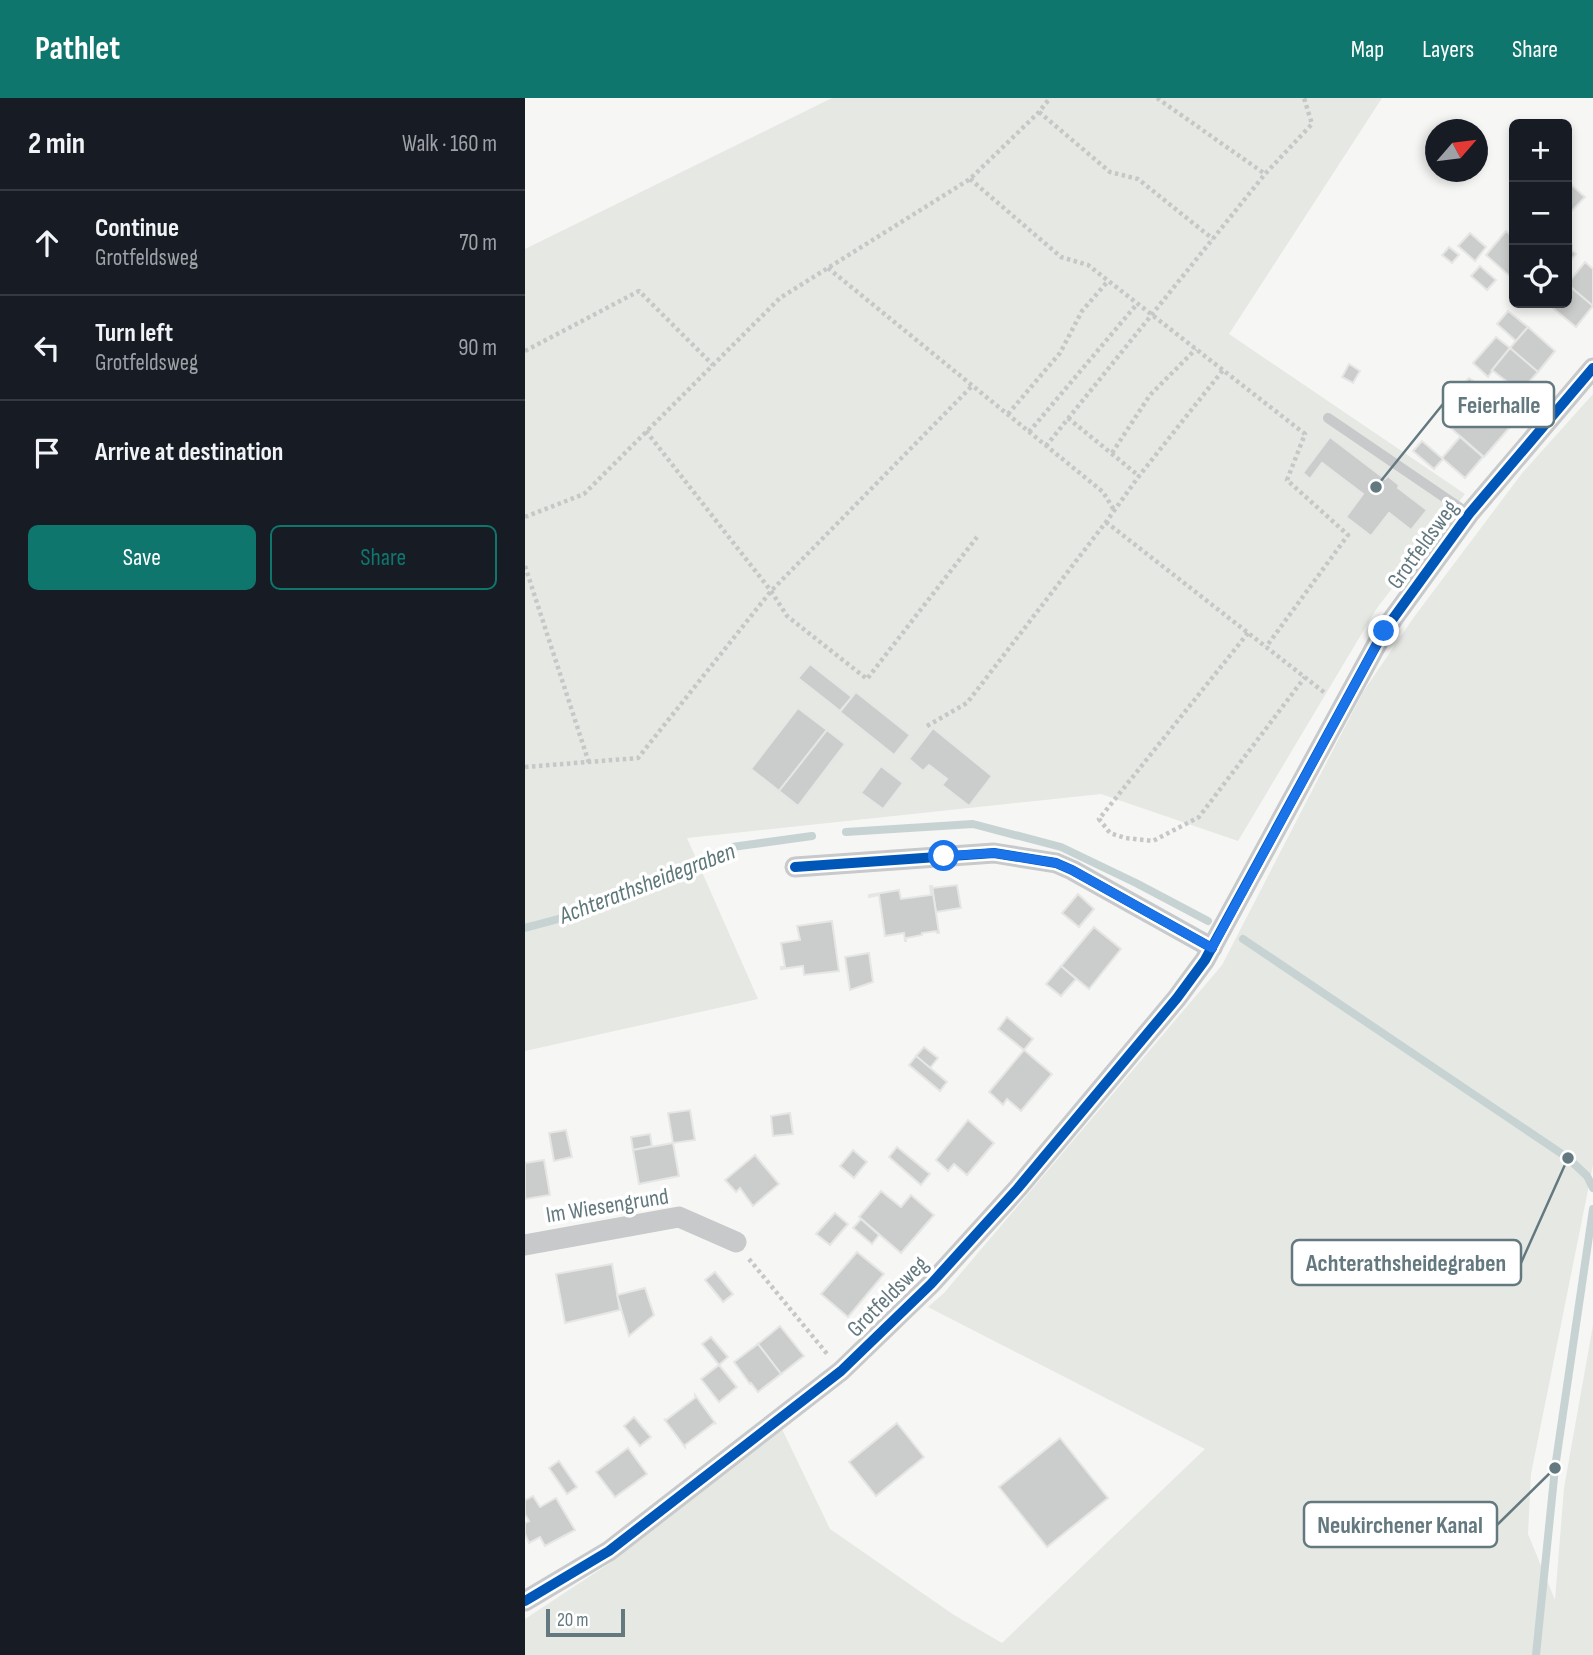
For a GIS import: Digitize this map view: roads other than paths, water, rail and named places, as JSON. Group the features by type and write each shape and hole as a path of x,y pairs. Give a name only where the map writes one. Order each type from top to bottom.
{"street":[{"name":"Grotfeldsweg","path":"525,1601 609,1551 841,1371 931,1284 1018,1188 1205,961 1384,631 1469,514 1593,368"},
{"path":"795,867 994,853 1056,863 1212,948"},
{"name":"Im Wiesengrund","path":"525,1245 679,1217 736,1242"}],"lane":[{"path":"1328,418 1469,514"}],"waterway":[{"name":"Achterathsheidegraben","path":"846,832 973,824 1061,847 1208,921"},
{"name":"Achterathsheidegraben","path":"525,928 592,910 707,863 732,847 812,836"},
{"name":"Achterathsheidegraben","path":"1243,939 1568,1158 1587,1176 1593,1188"},
{"path":"1536,1655 1555,1468 1593,1209"}],"place":[{"name":"Feierhalle","path":"1376,487"},
{"name":"Achterathsheidegraben","path":"1568,1158"},
{"name":"Neukirchener Kanal","path":"1555,1468"}]}
